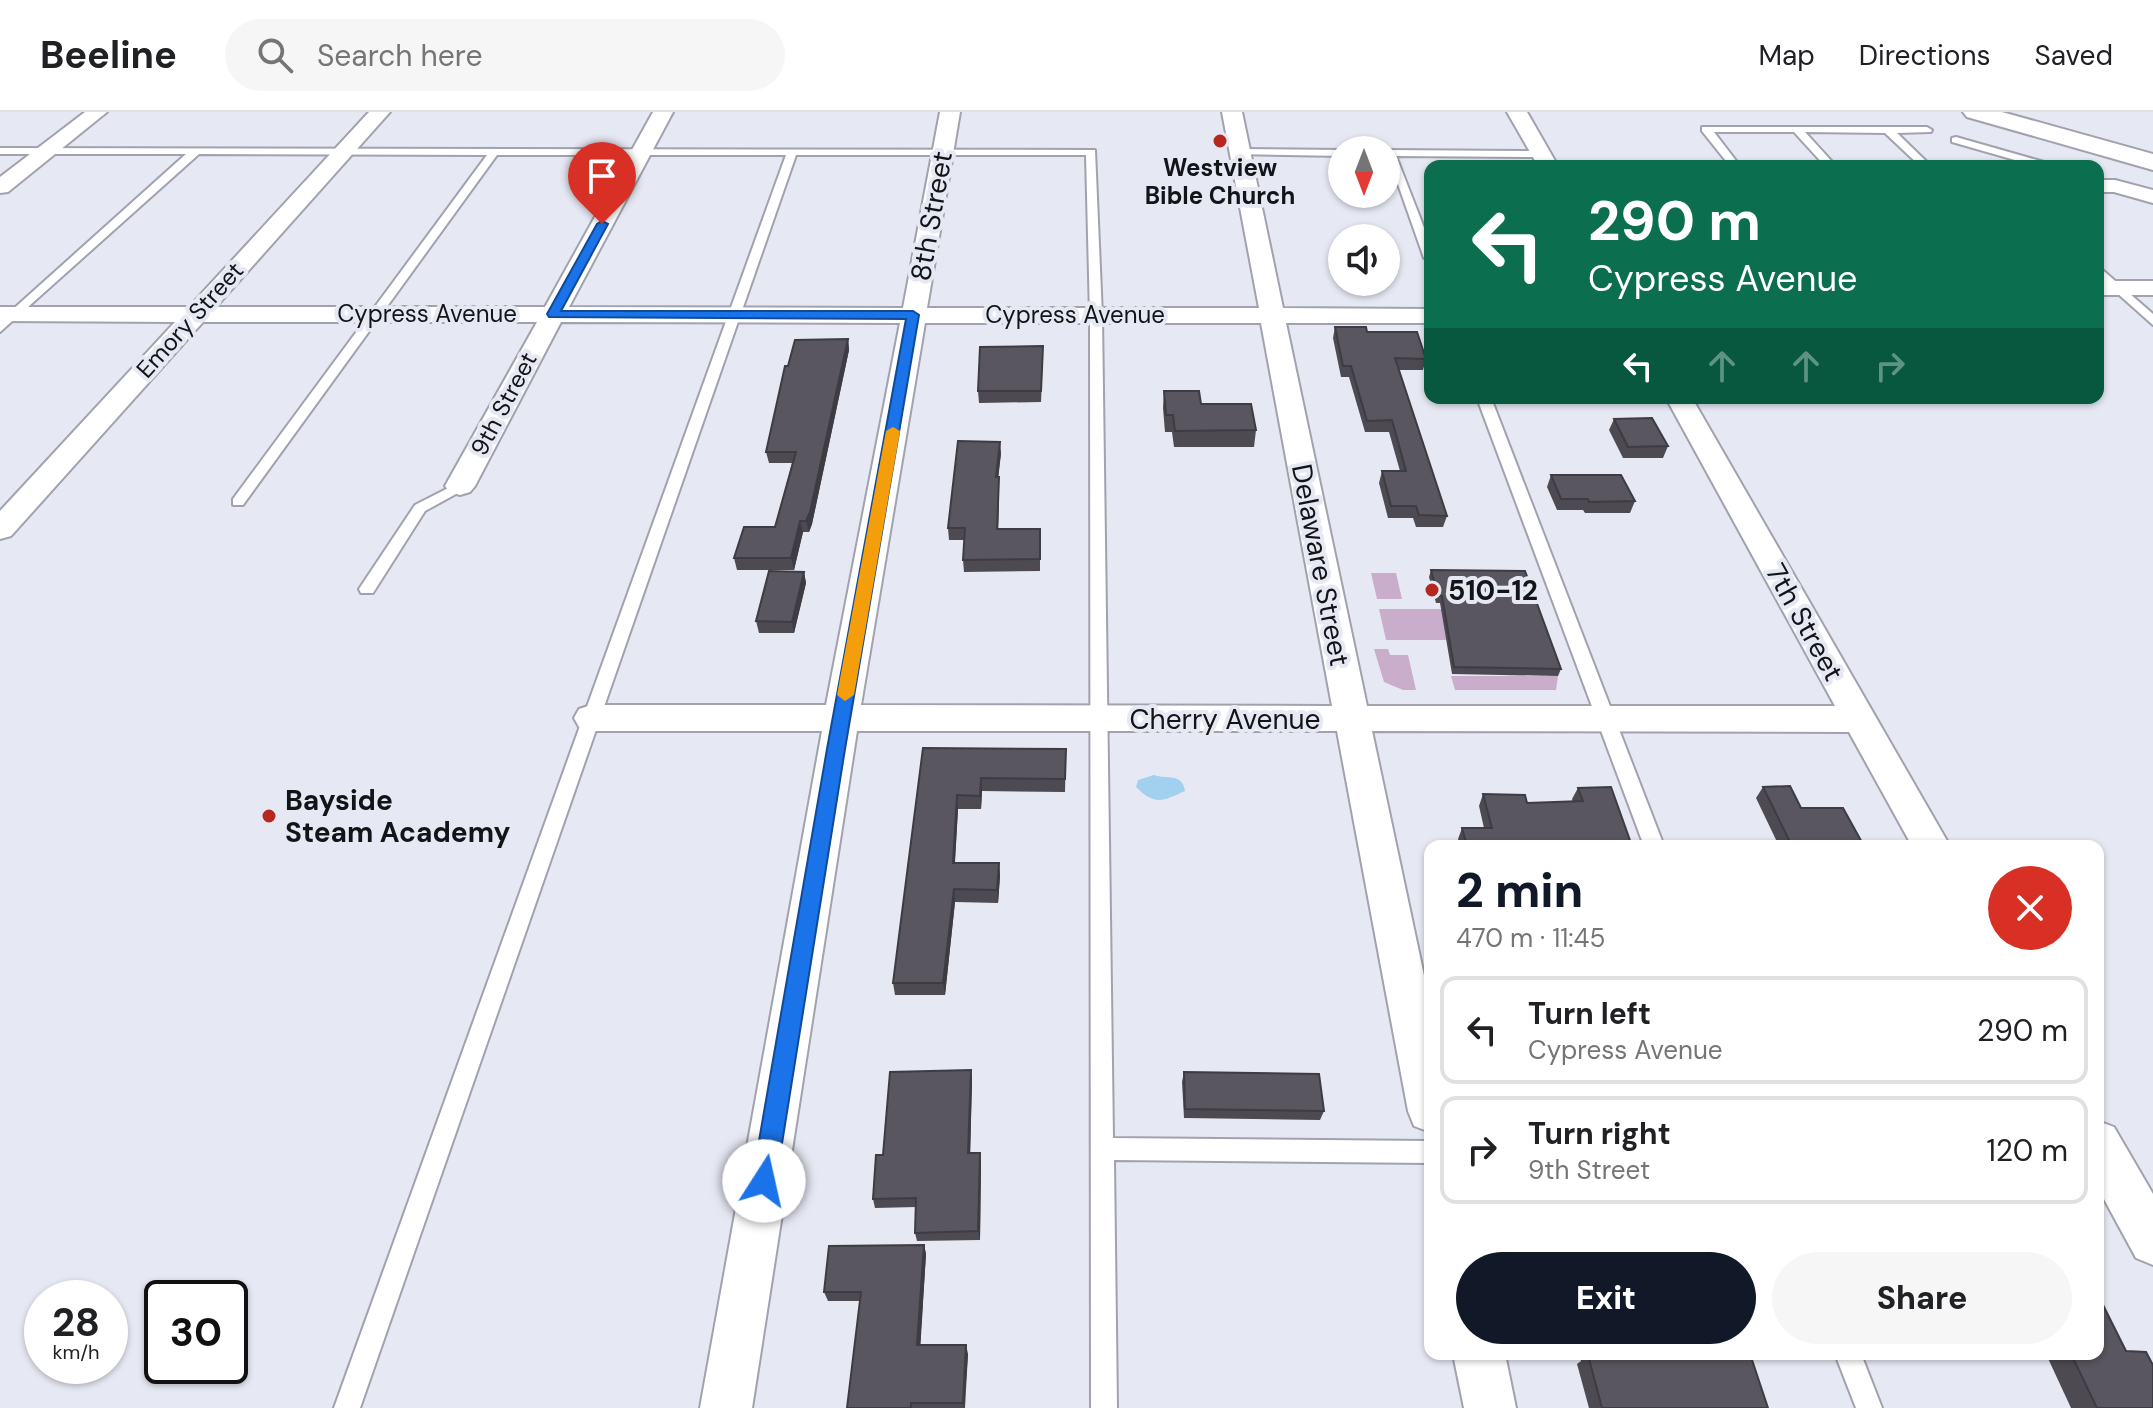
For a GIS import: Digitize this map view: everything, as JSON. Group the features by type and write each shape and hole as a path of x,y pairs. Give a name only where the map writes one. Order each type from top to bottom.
{"highway":[{"path":"1975,112 2153,162"},
{"path":"2030,112 2153,146"}],"street":[{"path":"0,187 97,112"},
{"name":"Emory Street","path":"0,529 380,112"},
{"name":"9th Street","path":"460,486 663,112"},
{"name":"8th Street","path":"726,1408 841,718 950,112"},
{"name":"Delaware Street","path":"1232,112 1424,1081"},
{"path":"1517,112 1545,160"},
{"path":"2104,184 2148,192"},
{"path":"2107,288 2153,288"},
{"name":"Cypress Avenue","path":"5,319 194,314 1424,316"},
{"name":"7th Street","path":"1682,404 1928,840"},
{"name":"Cherry Avenue","path":"591,718 1859,719"},
{"path":"2104,1154 2153,1241"},
{"path":"1480,1360 1490,1408"}],"lane":[{"path":"1730,160 1706,129 1927,130"},
{"path":"1796,129 1825,160"},
{"path":"1888,130 1920,160"},
{"path":"1956,140 2026,160"},
{"path":"0,151 1091,152 1096,316 1104,1408"},
{"path":"5,319 195,152"},
{"path":"238,502 494,152"},
{"path":"347,1408 792,152"},
{"path":"1240,152 1328,153"},
{"path":"1400,154 1545,160"},
{"path":"1400,183 1424,243"},
{"path":"2107,288 2153,321"},
{"path":"1486,404 1652,840"},
{"path":"367,589 420,508 460,486"},
{"path":"1101,1149 1424,1152"},
{"path":"1850,1360 1869,1408"}],"shaded area":[{"path":"1371,573 1396,573 1402,599 1377,599"},
{"path":"1379,609 1457,609 1485,640 1386,640"},
{"path":"1374,649 1388,649 1390,655 1408,655 1416,690 1403,690 1384,682"},
{"path":"1451,676 1558,676 1556,690 1455,690"}],"water":[{"path":"1154,775 1181,781 1185,791 1159,800 1149,797 1136,787 1138,780"}],"building":[{"path":"1335,327 1366,327 1367,332 1417,332 1424,359 1395,358 1447,516 1419,515 1416,506 1391,506 1382,471 1406,471 1392,420 1367,421 1351,366 1343,366"},
{"path":"848,339 810,512 806,521 800,521 791,558 734,558 744,527 775,527 796,452 766,452 785,366 788,366 795,340"},
{"path":"1043,346 1041,391 978,391 980,347"},
{"path":"1164,391 1199,391 1201,404 1251,404 1256,430 1175,431 1173,415 1166,415"},
{"path":"1652,418 1668,446 1628,447 1614,419"},
{"path":"958,441 1000,442 996,477 999,477 997,529 1040,529 1040,559 963,560 965,528 948,528"},
{"path":"1551,475 1621,475 1635,501 1561,499"},
{"path":"1431,570 1525,571 1561,669 1454,667 1442,596 1438,596"},
{"path":"769,571 804,572 792,622 756,621"},
{"path":"923,748 1066,749 1065,779 981,778 980,796 957,795 953,863 999,863 997,890 954,889 943,983 893,983"},
{"path":"1790,786 1801,808 1843,808 1861,840 1789,840 1763,787"},
{"path":"1611,787 1630,840 1465,840 1462,828 1492,828 1483,794 1525,795 1527,803 1583,801 1578,788"},
{"path":"971,1070 968,1153 980,1153 978,1231 915,1233 916,1198 873,1199 876,1155 883,1155 890,1072"},
{"path":"1184,1072 1319,1074 1324,1111 1185,1109"},
{"path":"924,1245 917,1345 966,1345 963,1403 911,1403 911,1408 847,1408 861,1292 824,1292 829,1246"},
{"path":"2104,1307 2126,1351 2146,1352 2153,1365 2153,1408 2097,1408 2074,1360 2104,1360"},
{"path":"1589,1360 1752,1360 1768,1408 1602,1408"}],"slow traffic":[{"path":"845,695 893,431"}],"place":[{"name":"Westview Bible Church","path":"1220,141"},
{"name":"510-12","path":"1432,590"},
{"name":"Bayside Steam Academy","path":"269,816"}],"route":[{"path":"602,224 553,314 913,315 764,1181"}]}
